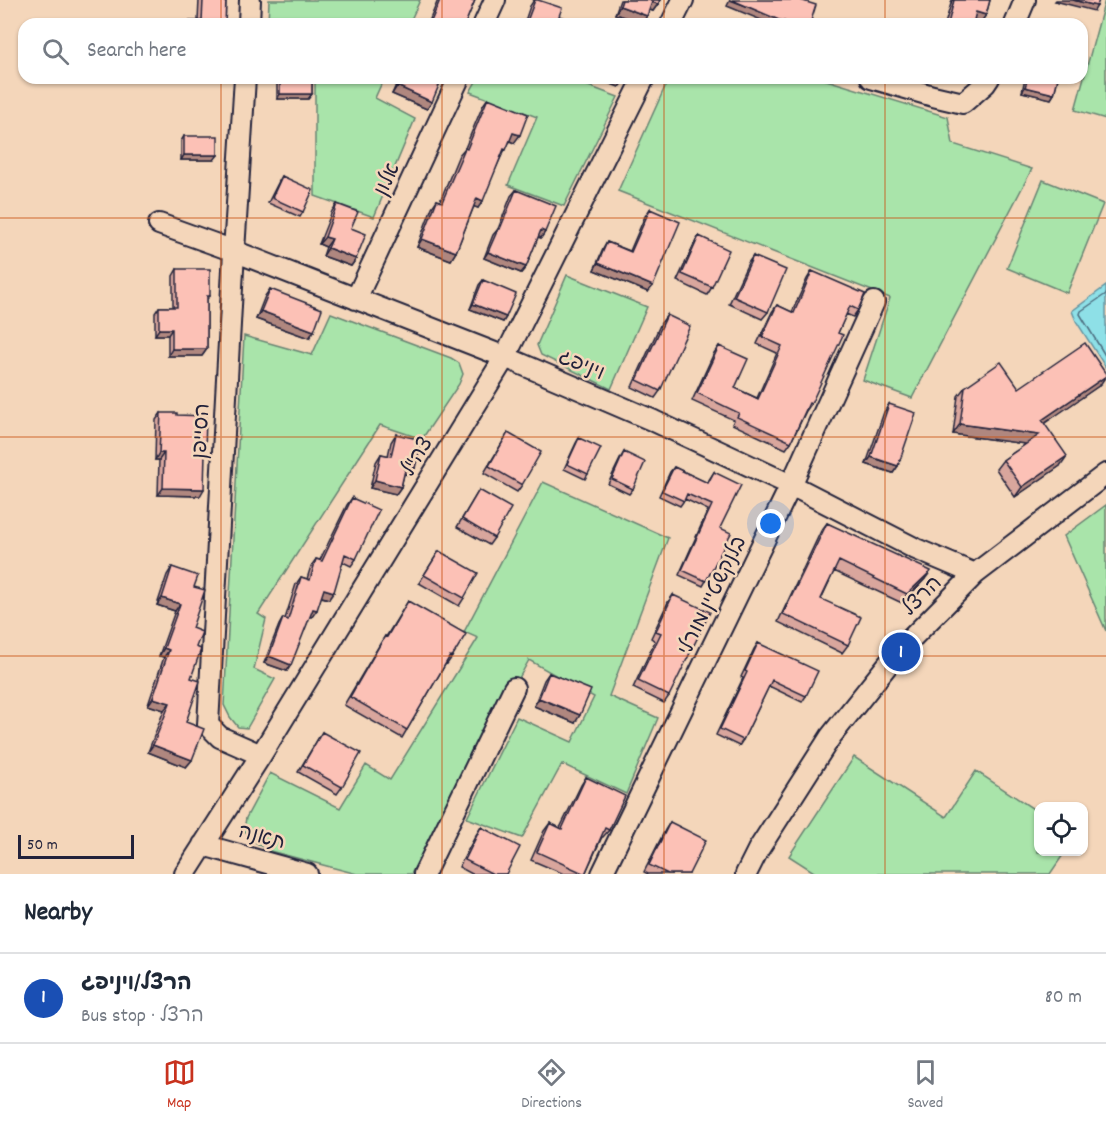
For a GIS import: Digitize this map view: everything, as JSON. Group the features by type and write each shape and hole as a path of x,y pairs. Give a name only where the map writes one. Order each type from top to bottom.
{"street":[{"path":"249,18 250,0"},
{"path":"487,18 495,0"},
{"path":"678,18 683,0"},
{"path":"1018,18 1025,0"},
{"name":"הסייפן","path":"245,84 208,725 220,737 261,755"},
{"name":"אלון","path":"356,299 456,84"},
{"name":"צה\"ל","path":"185,874 261,755 505,357 641,84"},
{"path":"892,84 963,103 984,84"},
{"name":"ויניפג","path":"159,224 505,357 654,421 791,485 916,549 975,574"},
{"name":"בלנקשטיין מורלי","path":"602,874 791,485 874,302"},
{"name":"הרצל","path":"746,874 758,850 831,736 897,653 975,574 1106,474"},
{"path":"424,874 514,688"},
{"name":"תאנה","path":"203,845 307,874"}],"green space":[{"path":"269,0 420,0 412,18 268,18"},
{"path":"1106,0 1106,119 1075,110 1082,84 1088,84 1088,62"},
{"path":"315,84 381,84 375,98 415,119 374,217 315,196"},
{"path":"475,84 583,84 618,97 564,206 508,185 537,117 470,92"},
{"path":"666,84 840,84 948,117 953,144 1032,169 912,398 863,380 890,298 618,191"},
{"path":"1043,180 1103,204 1067,293 1007,268"},
{"path":"567,275 647,307 611,389 541,355 537,345"},
{"path":"331,313 451,358 459,363 463,374 459,384 422,439 380,425 258,614 266,619 254,669 275,679 247,728 238,727 224,705 244,336 312,355"},
{"path":"543,482 668,538 609,696 658,718 626,794 562,764 522,838 467,818 517,717 572,742 594,697 529,660 411,874 357,874 270,851 253,841 244,830 246,818 270,773 340,808 366,765 390,780 478,638 464,632"},
{"path":"1106,505 1106,631 1064,536"},
{"path":"854,757 946,817 976,771 1034,809 1034,856 1062,856 1050,874 817,874 789,856"}],"water":[{"path":"1106,286 1106,368 1072,311"}],"building":[{"path":"203,0 226,0 225,18 202,18"},
{"path":"440,0 475,0 468,18 432,18"},
{"path":"535,0 538,0 562,8 559,16 564,18 528,18"},
{"path":"622,0 660,0 658,4 652,2 647,16 620,6"},
{"path":"732,0 800,0 816,5 812,18 774,18"},
{"path":"954,0 990,0 986,15 976,12 974,18 950,18"},
{"path":"1073,0 1099,0 1097,6"},
{"path":"280,84 312,84 312,94 280,94"},
{"path":"398,84 440,84 432,102 397,86"},
{"path":"1026,84 1056,84 1054,94 1025,87"},
{"path":"488,98 528,114 520,135 513,133 506,150 504,149 483,201 477,198 456,252 422,239 437,200 442,202"},
{"path":"184,136 218,136 218,155 184,155"},
{"path":"282,176 313,190 303,212 272,198"},
{"path":"516,190 556,206 545,232 541,230 526,267 488,252"},
{"path":"337,204 358,212 351,228 366,234 356,259 328,248 332,239 325,237"},
{"path":"650,209 680,222 653,286 598,263 607,242 631,252"},
{"path":"699,236 729,250 712,287 682,274"},
{"path":"753,256 786,270 768,312 734,297"},
{"path":"177,269 210,269 210,296 207,296 207,349 172,349 172,329 159,329 159,307 177,307"},
{"path":"812,271 865,294 858,310 850,306 838,333 843,335 791,442 737,417 739,413 697,393 719,346 748,359 735,388 758,399 782,346 762,337 777,305 794,313"},
{"path":"483,280 516,294 506,317 473,304"},
{"path":"270,289 322,309 314,331 261,311"},
{"path":"667,315 690,326 660,391 637,380"},
{"path":"1085,343 1106,376 1042,420 1067,456 1022,487 1003,460 1039,435 960,424 965,387 1001,362 1019,388"},
{"path":"889,404 916,413 898,466 871,457"},
{"path":"161,413 206,416 204,489 163,488 164,453 159,453"},
{"path":"508,433 541,452 522,485 489,466"},
{"path":"396,434 422,440 415,468 406,466 401,487 375,480 381,454 391,456"},
{"path":"579,438 601,448 588,474 567,464"},
{"path":"624,452 645,462 633,489 612,479"},
{"path":"674,467 708,483 714,472 741,485 720,528 731,533 706,581 682,570 712,505 687,494 684,501 662,491"},
{"path":"479,490 511,508 494,538 462,519"},
{"path":"352,498 379,510 356,559 345,554 334,592 324,589 317,610 313,609 291,665 269,656 283,618 288,620 301,577 310,580 316,559 322,561"},
{"path":"827,523 931,571 907,594 839,561 821,599 861,617 848,645 783,614"},
{"path":"439,551 478,573 464,598 424,575"},
{"path":"172,567 198,576 194,587 205,590 192,628 202,632 196,647 201,649 191,678 200,681 186,722 204,729 192,760 153,745 170,703 153,698 169,650 164,648 180,604 162,598"},
{"path":"673,595 710,612 669,696 638,681 661,633 656,631"},
{"path":"408,601 466,634 452,657 450,656 407,730 350,697"},
{"path":"758,643 818,671 806,696 772,680 743,740 720,729"},
{"path":"549,673 591,690 580,715 539,698"},
{"path":"322,732 361,753 342,787 303,765"},
{"path":"586,777 625,796 609,830 605,828 585,874 537,852 550,823 562,829"},
{"path":"670,822 706,840 689,874 668,874 649,865"},
{"path":"481,827 520,847 506,874 493,874 465,860"}],"place":[{"name":"הרצל/ויניפג","path":"901,652"}]}
